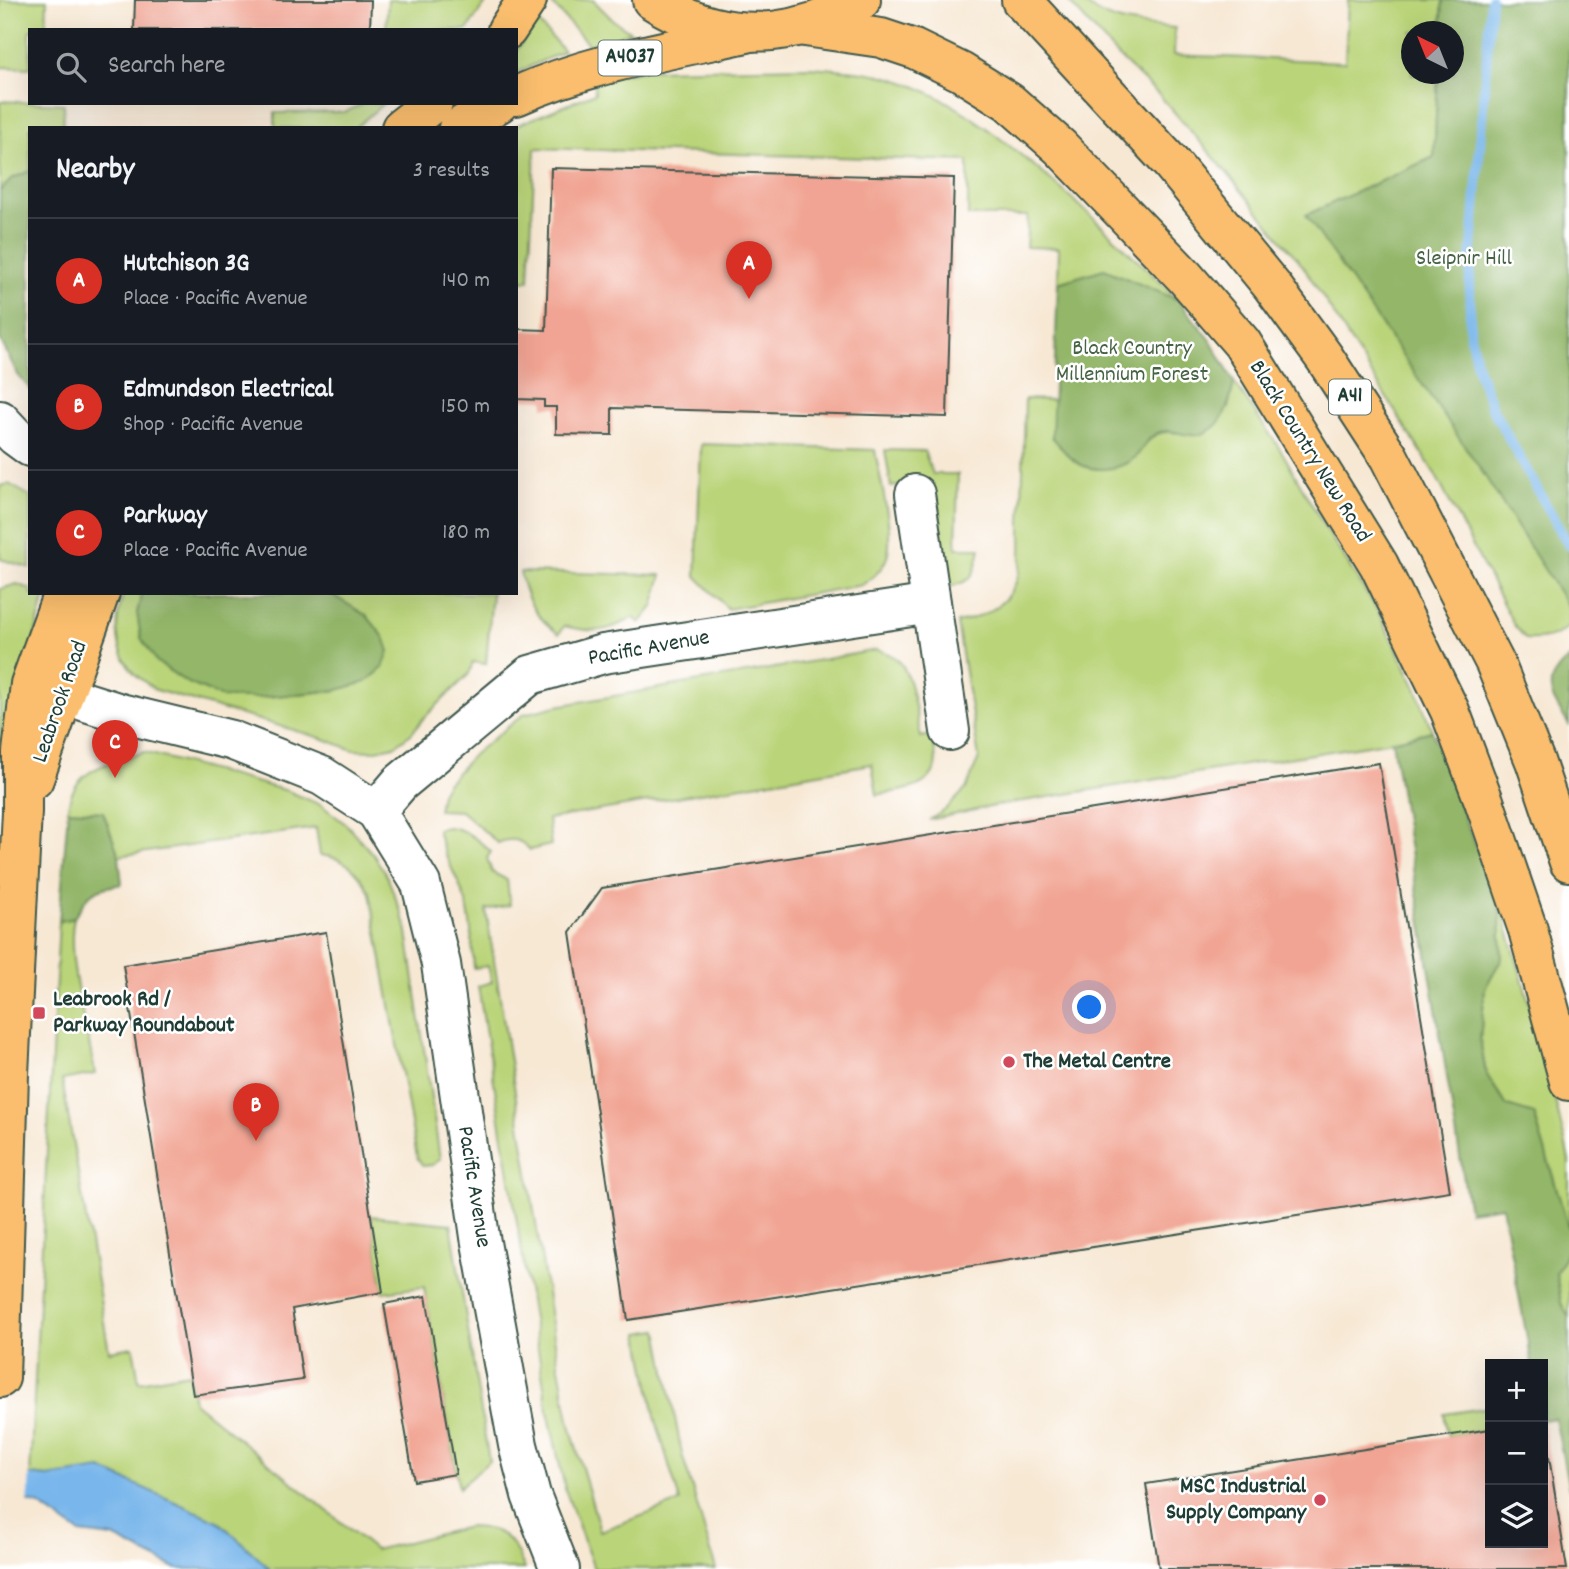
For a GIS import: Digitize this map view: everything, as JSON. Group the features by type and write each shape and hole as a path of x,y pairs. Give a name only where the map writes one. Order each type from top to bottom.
{"main road":[{"path":"509,28 527,0"},
{"path":"652,0 673,14 708,27 747,33 805,27 861,0"},
{"name":"A41","path":"1021,0 1171,163 1272,286 1324,357 1389,457 1494,663 1535,761 1569,862"},
{"name":"Black Country New Road","path":"805,27 881,37 914,49 961,72 1009,102 1060,147 1097,185 1185,277 1242,343 1379,565 1450,711 1528,930 1569,1081"},
{"name":"A4037","path":"518,95 555,78 583,70 747,33"},
{"path":"404,126 430,105"},
{"path":"461,126 496,105"},
{"name":"Leabrook Road","path":"0,1378 5,1074 22,811 47,690 63,595"},
{"name":"Leabrook Road","path":"47,690 99,595"}],"street":[{"path":"915,494 950,731"},
{"name":"Pacific Avenue","path":"376,811 400,783 530,675 603,654 931,604"},
{"name":"Pacific Avenue","path":"47,690 124,714 231,740 322,776 376,811 421,884 441,964 480,1237 518,1445 531,1495 560,1569"}],"green space":[{"path":"0,0 47,0 46,28 28,28 28,68 0,67"},
{"path":"388,0 488,0 468,28 386,28"},
{"path":"553,0 593,0 613,20 631,32 589,45 552,4"},
{"path":"1067,0 1088,6 1116,20 1175,28 1174,55 1345,62 1348,0 1443,0 1442,21 1401,21 1401,84 1438,84 1434,157 1307,215 1569,546 1569,626 1564,630 1554,636 1526,639 1514,625 1435,474 1303,266 1160,96 1115,53"},
{"name":"Sleipnir Hill","path":"1443,0 1569,0 1569,608 1483,473 1306,215 1434,157 1438,84 1464,84 1464,21 1442,21"},
{"path":"537,21 564,51 518,72 518,48"},
{"path":"810,67 884,76 927,91 1003,140 1109,233 1178,300 1104,269 1058,283 1059,248 1026,247 1028,216 968,216 968,161 535,148 529,281 518,280 518,126 515,126 595,93 594,79 646,70"},
{"path":"0,101 28,102 28,105 64,105 63,126 28,126 28,172 13,178 0,191"},
{"path":"360,105 382,105 357,126 275,126 275,113 346,112"},
{"path":"28,172 28,387 18,375 0,339 0,191 13,178"},
{"name":"Black Country Millennium Forest","path":"1104,269 1178,300 1210,339 1234,382 1224,415 1213,428 1197,435 1160,432 1151,437 1127,463 1101,469 1077,462 1067,455 1052,437 1058,283"},
{"path":"1234,382 1282,452 1324,526 1377,610 1416,688 1432,731 1392,741 999,805 929,820 945,810 966,789 979,758 957,623 992,610 1006,599 1016,582 1021,553 1025,399 1055,400 1052,437 1135,458 1149,440 1160,433 1197,435 1228,408"},
{"path":"701,444 875,450 889,534 889,547 883,566 862,585 728,609 696,576"},
{"path":"885,450 924,451 933,474 958,474 956,548 980,548 977,565 968,580 946,587 931,482 891,487"},
{"path":"9,484 28,495 28,567 0,559 0,486"},
{"path":"520,572 662,575 653,607 640,623 633,617 608,629 584,630 564,626 559,634 533,607"},
{"path":"17,584 28,588 28,595 45,595 8,742 0,742 0,589"},
{"path":"123,595 142,595 137,613 224,698 256,698 338,690 367,616 332,595 492,595 486,664 473,662 469,674 411,734 394,746 372,751 353,750 156,690 134,673 123,655 117,624"},
{"path":"142,595 332,595 367,616 384,637 389,651 383,668 366,682 338,690 256,698 224,698 186,682 157,662 141,638 137,613"},
{"path":"877,650 893,656 903,666 910,685 921,737 932,735 935,768 926,781 911,788 877,795 872,764 548,819 551,845 530,850 516,840 498,843 461,811 438,810 441,793 447,783 474,754 524,714"},
{"path":"1569,658 1569,725 1553,698 1551,683 1554,675"},
{"path":"1432,731 1469,830 1499,899 1502,958 1485,988 1480,1040 1486,1074 1507,1106 1534,1114 1569,1230 1569,1248 1556,1273 1561,1303 1569,1318 1569,1489 1555,1418 1548,1419 1548,1359 1531,1359 1502,1206 1469,1211 1392,741"},
{"path":"144,752 288,791 321,805 347,825 373,854 387,876 406,925 440,1159 433,1165 423,1166 417,1157 370,893 361,878 344,862 320,855 316,828 119,856 103,812 68,810 71,796 76,785 95,769"},
{"path":"68,810 103,812 119,856 122,884 97,890 88,897 74,918 59,921"},
{"path":"448,827 466,832 487,848 491,852 487,858 492,872 507,880 510,905 486,910 559,1368 570,1425 600,1531 680,1502 655,1417 639,1333 658,1330 682,1454 716,1569 594,1569 565,1489 549,1416 478,986 492,982 488,966 474,968 466,902 437,829"},
{"path":"1499,899 1545,1058 1566,1146 1569,1161 1569,1230 1534,1114 1507,1106 1486,1074 1480,1040 1485,988 1502,958"},
{"path":"74,918 72,954 95,1074 62,1080 109,1351 133,1347 139,1382 189,1373 194,1402 375,1550 468,1527 490,1529 505,1536 525,1569 270,1569 218,1521 30,1475 59,921"},
{"path":"371,1216 451,1224 489,1461 459,1488 424,1287 383,1292"},
{"path":"1569,1248 1569,1318 1561,1303 1556,1273"},
{"path":"1485,1408 1485,1430 1448,1436 1444,1414"}],"water":[{"path":"101,1469 218,1521 270,1569 177,1569 113,1537 80,1533 39,1505 0,1492 30,1475 47,1477"}],"pier":[{"path":"0,1465 30,1471 28,1505 0,1496"}],"building":[{"path":"135,0 371,0 370,28 134,28"},
{"path":"551,168 954,178 947,417 612,408 612,435 556,434 556,407 544,407 544,400 518,399 518,329 546,330"},
{"name":"The Metal Centre","path":"1379,763 1450,1191 628,1320 570,932 602,888"},
{"path":"326,932 383,1292 292,1309 303,1380 193,1395 123,965"},
{"path":"426,1296 456,1474 414,1481 384,1304"},
{"name":"MSC Industrial Supply Company","path":"1485,1430 1485,1548 1548,1548 1548,1451 1567,1569 1159,1569 1146,1484"}],"waterway":[{"path":"1491,0 1470,274 1470,335 1478,370 1493,410 1569,546"}],"place":[{"name":"Hutchison 3G","path":"749,299"},
{"name":"Parkway","path":"115,778"},
{"name":"Leabrook Rd / Parkway Roundabout","path":"39,1013"},
{"name":"The Metal Centre","path":"1009,1062"},
{"name":"Edmundson Electrical","path":"256,1141"},
{"name":"MSC Industrial Supply Company","path":"1320,1500"}]}
